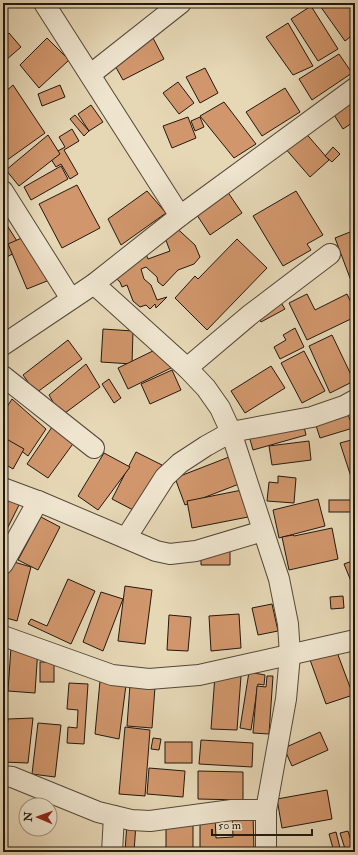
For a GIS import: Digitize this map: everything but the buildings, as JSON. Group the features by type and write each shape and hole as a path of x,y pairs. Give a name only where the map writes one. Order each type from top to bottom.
{"street":[{"path":"44,3 91,74 180,216"},
{"path":"91,74 180,3"},
{"path":"3,345 94,284 180,216 355,88"},
{"path":"3,191 71,299"},
{"path":"187,368 251,314 330,254"},
{"path":"94,284 187,368 206,388 220,408 231,432 279,579 288,624 290,654 286,699 266,810 266,852"},
{"path":"3,376 94,448"},
{"path":"126,538 165,477 180,463 206,446 231,432 312,418 344,406 355,400"},
{"path":"3,488 38,501 156,551 170,554 196,551 263,531"},
{"path":"3,564 38,501"},
{"path":"3,636 112,675 149,679 199,675 355,640"},
{"path":"3,776 12,778 98,812 131,820 150,820 232,810 266,810"},
{"path":"112,852 114,816"}]}
